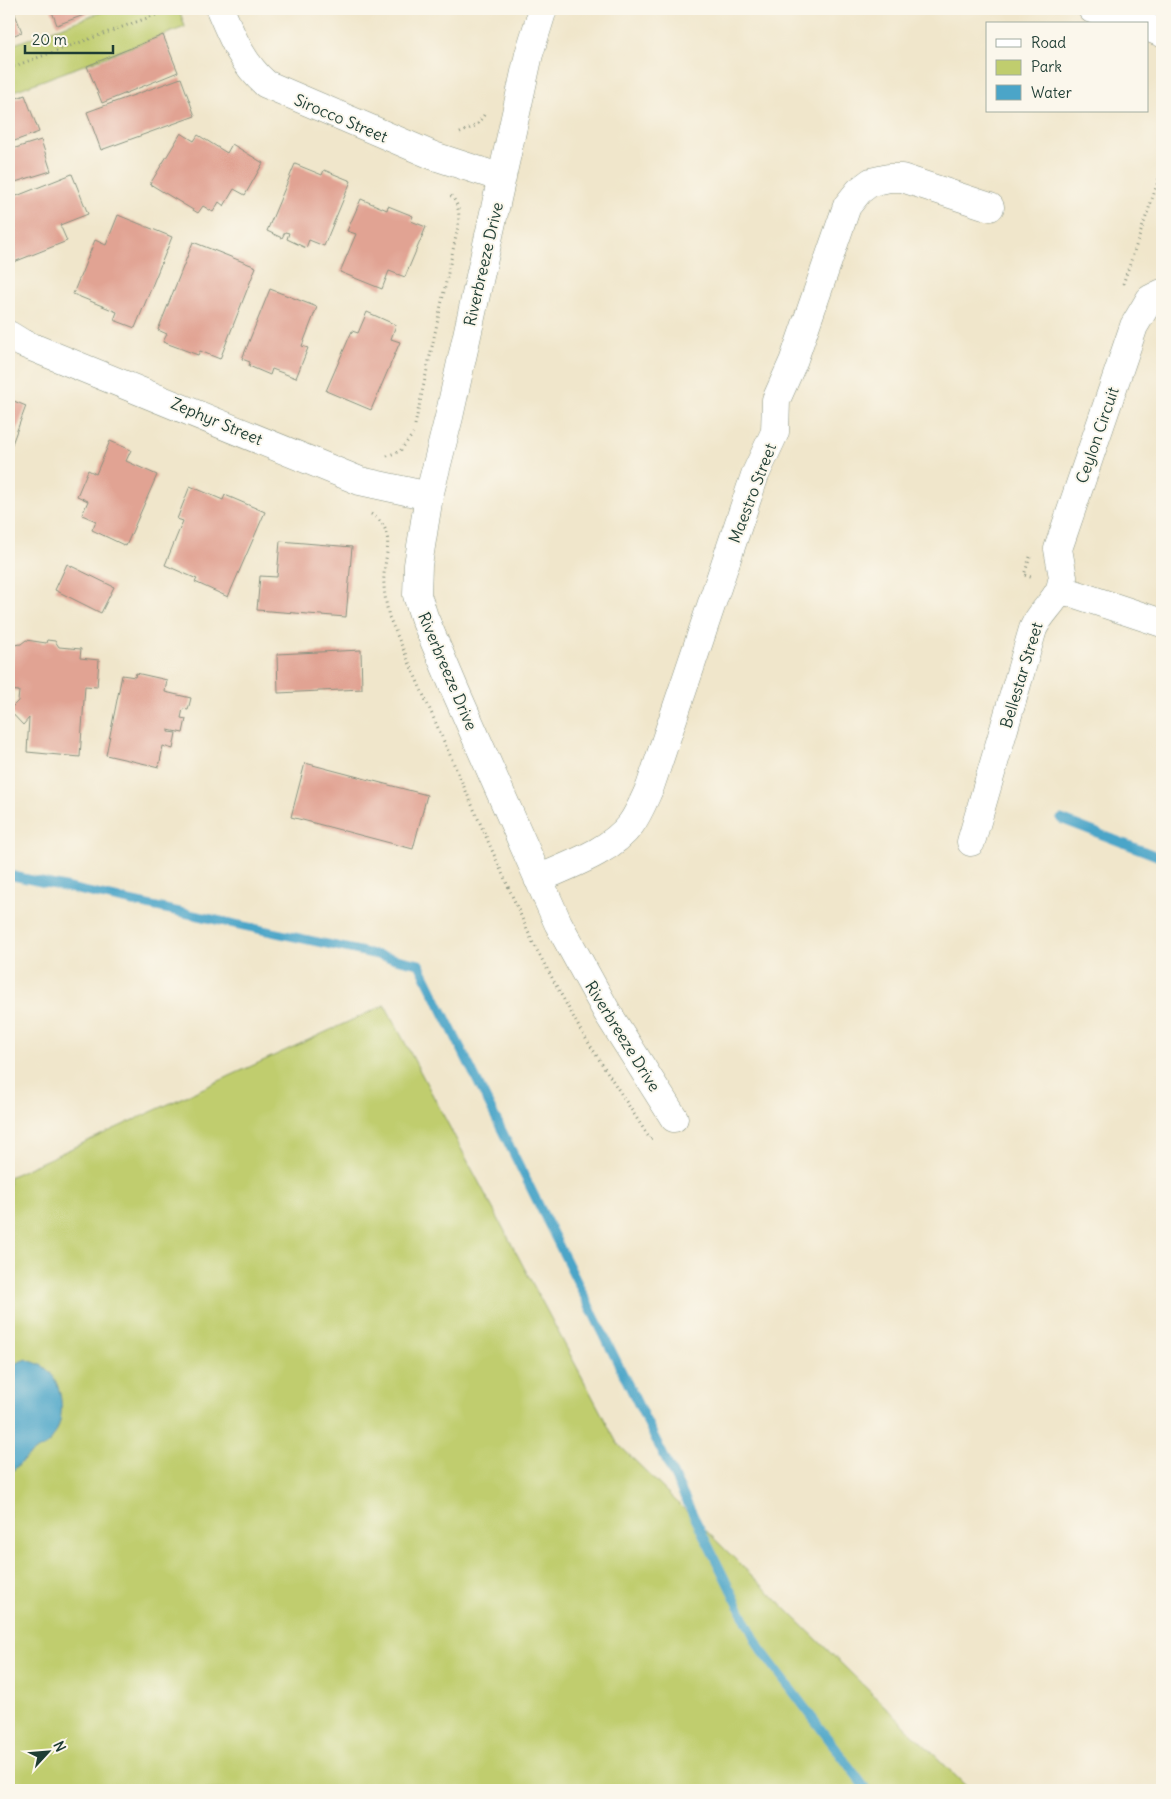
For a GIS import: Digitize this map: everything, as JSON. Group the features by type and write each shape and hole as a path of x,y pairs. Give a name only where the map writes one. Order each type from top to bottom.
{"street":[{"name":"Sirocco Street","path":"220,9 246,63 266,84 276,91 442,160 502,178"},
{"name":"Riverbreeze Drive","path":"542,9 529,54 449,417 429,496 418,564 418,595 420,605 538,879 587,978 674,1118"},
{"path":"1092,9 1130,22"},
{"path":"1148,28 1162,33"},
{"name":"Maestro Street","path":"538,879 603,847 630,826 640,811 650,787 755,475 775,432 776,400 793,362 841,222 852,198 871,182 889,178 902,178 990,207"},
{"name":"Ceylon Circuit","path":"1060,588 1063,577 1058,549 1134,326 1150,299 1162,293"},
{"name":"Zephyr Street","path":"9,335 22,343 360,481 429,496"},
{"path":"1060,588 1162,623"},
{"name":"Bellestar Street","path":"971,842 1033,629 1039,615 1054,601 1060,588"}],"path":[{"path":"9,68 172,9"},
{"path":"455,134 477,125 486,111"},
{"path":"382,457 400,451 413,434 460,218 454,198 443,189"}],"green space":[{"path":"110,9 179,9 185,27 9,93 9,46"},
{"path":"385,1005 617,1443 970,1790 9,1790 9,1177"}],"water":[{"path":"26,1359 42,1366 57,1383 60,1393 61,1416 54,1436 48,1444 31,1454 9,1474 9,1366"}],"building":[{"path":"9,9 13,9 22,32 12,36 9,33"},
{"path":"51,9 100,9 57,25"},
{"path":"163,35 178,72 102,103 87,66"},
{"path":"181,78 195,116 101,150 87,112"},
{"path":"25,95 39,132 9,143 9,101"},
{"path":"181,133 194,141 198,135 227,153 232,144 263,163 245,195 234,189 224,206 219,202 213,212 203,206 198,213 150,184"},
{"path":"41,140 51,171 12,183 14,189 9,191 9,150"},
{"path":"295,164 322,175 324,170 351,181 324,246 309,240 306,248 287,239 289,233 285,232 282,238 267,231"},
{"path":"72,174 88,214 60,225 67,241 9,264 9,199"},
{"path":"361,199 387,210 388,206 413,216 411,221 426,227 405,277 389,271 382,289 340,272 356,234 347,231"},
{"path":"118,215 172,237 135,328 114,320 117,312 73,294 95,240 106,245"},
{"path":"193,242 256,267 220,359 200,351 198,355 163,342 167,334 158,330"},
{"path":"270,289 317,307 302,346 308,348 296,378 272,369 270,375 249,366 250,362 242,359"},
{"path":"367,312 396,325 391,339 400,342 371,410 326,391 352,331 358,333"},
{"path":"9,399 26,406 9,452"},
{"path":"110,441 131,450 126,461 157,475 126,546 92,530 96,521 82,515 88,501 77,496 88,470 96,474"},
{"path":"190,486 223,500 225,495 265,512 228,597 195,582 197,579 165,565 183,521 177,519"},
{"path":"280,541 352,547 346,617 257,610 260,576 277,577"},
{"path":"67,564 114,587 101,613 55,590"},
{"path":"26,640 46,643 47,640 55,641 59,647 81,649 80,658 99,660 97,687 85,686 80,757 27,752 29,718 23,725 9,710 18,701 19,691 10,690 14,645 21,644"},
{"path":"361,650 362,689 278,693 277,654"},
{"path":"136,673 167,680 165,692 191,698 188,710 183,709 181,718 186,719 183,733 168,730 168,732 176,733 173,749 163,746 159,767 106,755 122,675 135,677"},
{"path":"305,763 427,795 413,849 291,817"}],"waterway":[{"path":"1061,819 1162,858"},
{"path":"9,875 419,964 759,1647 867,1790"}]}
